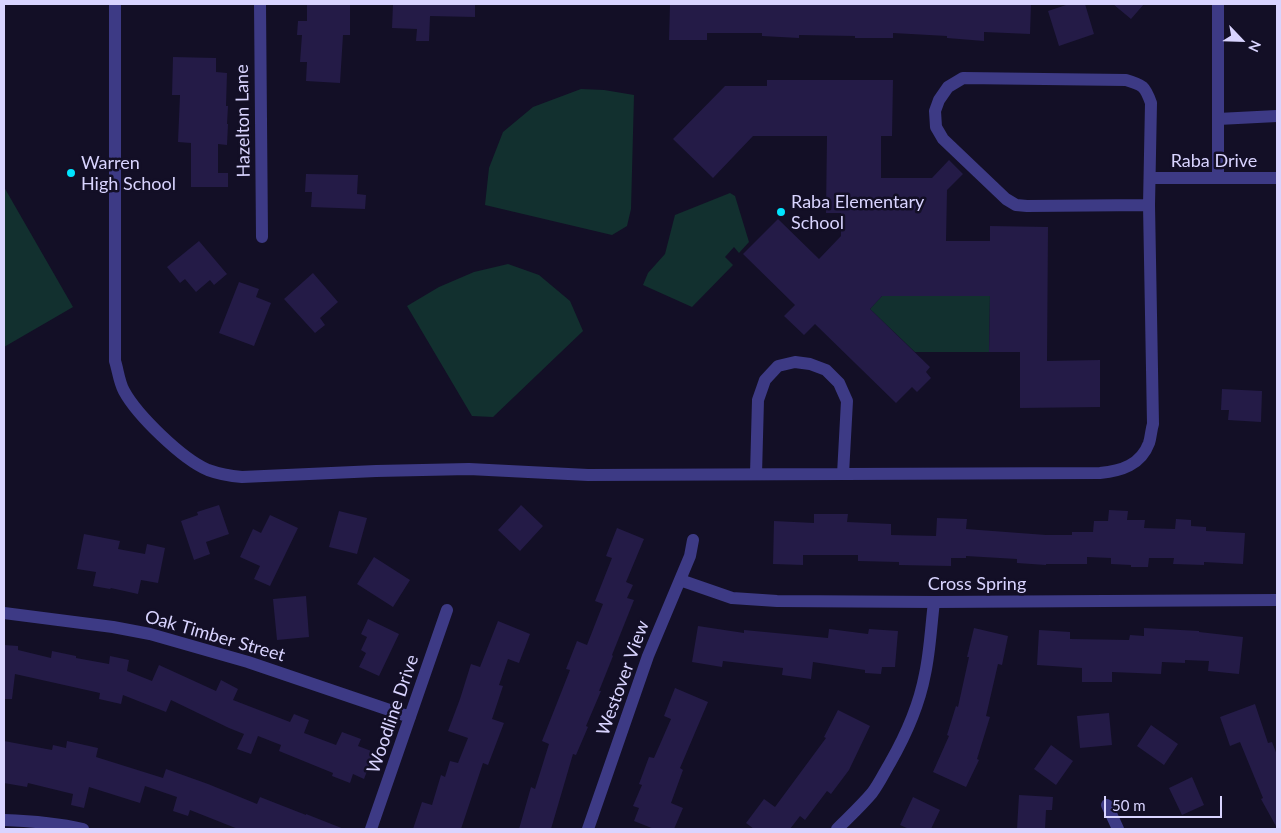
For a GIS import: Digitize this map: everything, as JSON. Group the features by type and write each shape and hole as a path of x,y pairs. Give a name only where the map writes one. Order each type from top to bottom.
{"street":[{"path":"114,4 116,361 123,390 141,414 188,458 207,469 225,475 242,477 469,469 588,474 1100,473 1118,471 1130,465 1141,456 1148,444 1153,424 1149,205 1151,103 1147,92 1139,84 1126,80 963,78 948,87 939,100 935,111 936,127 943,139 1006,199 1016,205 1149,205"},
{"name":"Hazelton Lane","path":"260,4 262,237"},
{"path":"1218,4 1218,178"},
{"path":"1218,119 1277,116"},
{"name":"Raba Drive","path":"1150,178 1277,178"},
{"path":"756,474 758,400 762,387 765,380 778,366 795,362 810,364 826,370 839,382 847,401 843,474"},
{"name":"Westover View","path":"588,829 648,656 690,556 693,540"},
{"name":"Cross Spring","path":"680,580 732,598 777,601 1277,600"},
{"path":"837,829 857,810 882,778 911,723 926,673 934,602"},
{"name":"Woodline Drive","path":"371,829 447,610"},
{"name":"Oak Timber Street","path":"4,613 113,626 150,634 248,662 410,717"},
{"path":"1107,805 1118,829"},
{"path":"4,820 26,820 83,829"}],"green space":[{"path":"581,89 604,90 634,95 631,209 627,226 612,235 485,205 489,168 503,132 533,107"},
{"path":"4,187 73,307 4,347"},
{"path":"730,193 735,196 749,242 739,253 734,247 725,257 733,265 692,307 643,285 648,273 665,254 675,215"},
{"path":"508,264 539,275 570,301 583,331 493,417 472,416 407,306 439,287 474,272"},
{"path":"882,296 990,296 989,352 915,352 870,309"}],"building":[{"path":"307,4 350,5 350,35 343,35 340,83 306,81 307,62 300,62 302,35 297,35 298,21 307,21"},
{"path":"393,4 475,4 475,17 430,16 429,41 416,41 417,29 392,28"},
{"path":"670,4 1031,4 1030,34 984,32 984,41 947,38 947,36 893,33 893,38 799,35 799,38 762,36 762,33 707,33 707,40 669,40"},
{"path":"1069,4 1085,4 1094,34 1059,46 1048,11"},
{"path":"1113,4 1144,4 1131,19"},
{"path":"173,57 216,58 216,72 227,73 227,145 218,144 218,173 228,173 228,187 191,187 191,143 178,142 180,95 172,95"},
{"path":"767,80 893,80 892,136 881,136 881,178 932,178 949,160 963,174 947,190 946,241 990,241 990,226 1048,227 1047,361 1100,360 1100,407 1020,408 1020,352 989,352 990,296 882,296 870,309 930,367 926,372 931,378 917,392 912,387 896,403 815,324 804,335 784,316 795,305 743,254 778,219 819,259 841,236 841,213 826,213 827,136 753,136 713,178 673,139 725,86 767,86"},
{"path":"306,174 358,175 357,194 366,195 365,209 311,207 312,192 305,192"},
{"path":"199,241 227,274 214,285 210,280 196,292 185,279 180,283 167,267"},
{"path":"313,273 338,302 320,318 325,325 315,333 284,299"},
{"path":"239,282 259,289 256,297 271,303 254,346 219,333"},
{"path":"1222,389 1262,391 1261,422 1228,420 1229,410 1221,410"},
{"path":"219,505 229,534 206,542 210,554 194,560 181,521 198,515 197,512"},
{"path":"521,505 543,526 520,551 498,530"},
{"path":"1109,510 1128,511 1127,520 1145,520 1144,528 1175,529 1176,519 1191,520 1191,526 1206,527 1206,531 1245,533 1243,564 1204,562 1204,565 1173,564 1174,558 1149,558 1148,567 1131,567 1131,565 1111,564 1111,558 1087,557 1087,564 1046,565 1017,563 1017,559 966,556 966,558 951,558 951,566 899,565 899,562 858,561 858,555 803,555 803,565 773,564 774,521 814,523 814,514 848,514 847,522 891,524 891,535 936,536 937,518 967,519 966,529 1072,535 1072,532 1093,532 1094,521 1108,521"},
{"path":"339,511 367,518 357,554 329,547"},
{"path":"270,515 298,528 270,586 254,579 260,566 240,557 253,529 261,533"},
{"path":"617,528 644,539 626,582 633,585 627,598 634,600 599,691 601,691 586,726 588,727 576,755 573,754 551,829 519,829 531,787 535,789 549,744 542,741 570,670 566,669 577,641 587,645 603,604 595,601 612,558 606,556"},
{"path":"84,534 120,541 118,549 145,554 147,544 165,548 158,583 141,580 138,594 93,586 96,572 77,569"},
{"path":"374,557 410,580 393,607 357,584"},
{"path":"306,596 309,637 277,640 273,599"},
{"path":"368,619 399,634 379,676 359,667 366,653 361,650 367,637 361,634"},
{"path":"498,621 530,634 519,663 508,659 499,685 503,686 492,719 504,723 488,765 483,763 461,829 413,829 422,802 432,805 441,775 445,777 450,761 458,763 468,738 448,731 471,664 480,667"},
{"path":"698,626 744,633 744,630 828,638 829,629 868,634 869,629 898,631 895,667 882,667 881,674 865,673 865,670 813,662 811,679 782,675 783,668 723,661 722,667 692,662"},
{"path":"974,628 1008,636 1002,665 998,664 986,716 990,717 977,759 979,760 966,787 933,772 949,736 947,735 956,706 958,707"},
{"path":"1144,628 1199,631 1243,637 1239,674 1208,671 1209,661 1185,660 1185,663 1162,662 1161,674 1112,672 1112,682 1082,682 1082,668 1037,665 1039,630 1070,632 1070,639 1129,640 1130,635 1144,636"},
{"path":"4,645 18,646 18,650 51,658 52,651 109,664 110,656 129,660 127,671 152,681 159,665 216,691 221,680 238,689 233,700 290,722 294,714 309,720 304,733 336,745 342,732 361,739 358,746 374,752 364,779 353,774 350,783 332,776 333,773 279,751 281,745 258,736 251,754 237,749 244,734 171,700 166,712 123,695 121,704 99,699 100,693 15,674 12,699 4,699"},
{"path":"675,688 708,702 680,768 683,770 671,803 683,808 674,829 654,829 634,821 639,808 633,806 642,785 639,784 649,757 654,758 671,719 664,716"},
{"path":"1255,704 1268,743 1272,742 1277,755 1277,828 1261,799 1263,798 1240,742 1230,746 1220,717"},
{"path":"838,710 870,726 849,770 831,794 827,791 805,820 800,816 790,829 754,829 746,823 764,799 775,807 826,738 824,737"},
{"path":"1109,713 1112,745 1080,748 1077,716"},
{"path":"1151,725 1178,744 1164,765 1137,746"},
{"path":"4,741 52,750 53,745 66,748 67,741 98,748 96,757 163,778 166,769 257,804 260,797 344,829 238,829 190,810 188,816 173,811 177,797 145,786 140,803 89,787 84,808 71,805 73,794 28,783 27,787 4,783"},
{"path":"1051,745 1073,761 1056,785 1034,769"},
{"path":"1192,777 1204,805 1182,815 1169,788"},
{"path":"1019,795 1053,797 1052,810 1046,810 1045,829 1017,829"},
{"path":"913,797 940,810 931,829 909,829 900,825"}],"place":[{"name":"Warren High School","path":"71,173"},
{"name":"Raba Elementary School","path":"781,212"}]}
